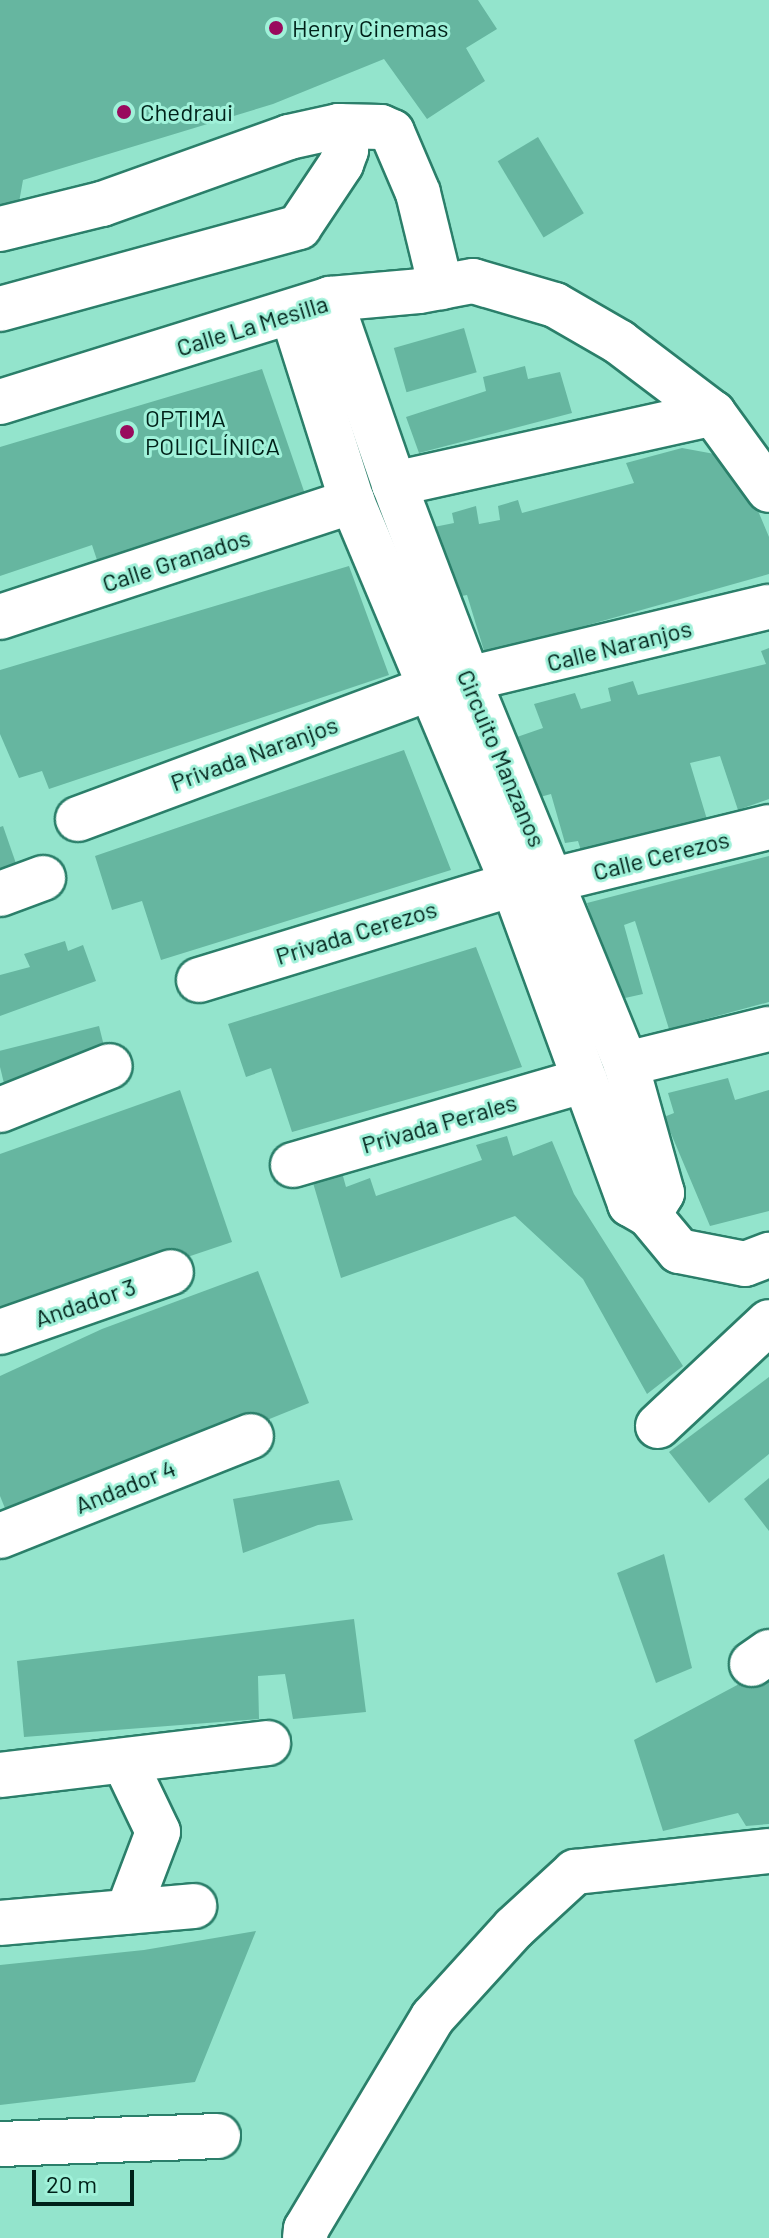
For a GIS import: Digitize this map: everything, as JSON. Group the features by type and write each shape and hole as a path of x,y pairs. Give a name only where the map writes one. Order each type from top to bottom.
{"street":[{"path":"0,309 299,227 341,164 346,150 339,126"},
{"path":"0,229 102,204 289,137 339,126 381,127 392,132 418,193 441,287"},
{"name":"Calle La Mesilla","path":"0,402 311,306 473,281 555,305 619,342 713,413 769,490"},
{"name":"Circuito Manzanos","path":"311,306 394,484 449,684"},
{"name":"Circuito Manzanos","path":"311,306 352,501 449,684 533,882 626,1064 662,1193 649,1215"},
{"path":"394,484 713,413"},
{"name":"Calle Granados","path":"0,617 352,501"},
{"name":"Calle Naranjos","path":"449,684 769,607"},
{"name":"Privada Naranjos","path":"78,819 449,684"},
{"name":"Calle Cerezos","path":"533,882 769,827"},
{"path":"0,894 43,878"},
{"name":"Circuito Manzanos","path":"533,882 585,1080 630,1204 649,1215 679,1251 757,1259 769,1313"},
{"name":"Privada Cerezos","path":"199,980 533,882"},
{"path":"626,1064 769,1029"},
{"path":"0,1110 110,1066"},
{"name":"Privada Perales","path":"293,1165 585,1080"},
{"name":"Andador 3","path":"0,1332 171,1272"},
{"path":"658,1426 769,1322"},
{"name":"Andador 4","path":"0,1536 251,1436"},
{"path":"1,1770 125,1763 268,1743"},
{"path":"125,1763 158,1832 128,1911"},
{"path":"305,2238 306,2229 433,2017 514,1928 575,1872 769,1851"},
{"path":"0,1923 194,1906"},
{"path":"0,2144 218,2136"}],"building":[{"name":"Chedraui","path":"0,0 478,0 497,29 466,48 485,81 427,119 384,59 273,104 23,180 15,225 0,217"},
{"path":"538,137 584,213 544,237 498,161"},
{"path":"464,328 477,372 407,392 394,348"},
{"path":"525,366 528,379 560,372 572,413 419,453 406,417 486,391 483,377"},
{"path":"262,369 306,497 98,563 92,545 0,576 0,447"},
{"path":"682,448 720,455 748,487 769,537 769,574 485,654 467,595 456,597 434,527 454,523 452,513 476,506 479,524 500,520 498,506 518,500 522,513 634,483 626,463"},
{"path":"349,566 389,675 49,789 42,771 19,778 0,734 0,670"},
{"path":"769,648 769,799 738,810 720,756 690,763 712,836 585,863 578,841 565,843 551,794 540,797 517,737 543,728 534,704 575,693 581,709 611,701 608,688 633,681 638,695 766,664 761,651"},
{"path":"404,750 451,870 161,960 142,901 112,910 95,856"},
{"path":"3,826 20,875 0,883 0,827"},
{"path":"769,856 769,1002 669,1029 635,921 624,925 643,994 616,1000 587,903"},
{"path":"65,941 68,951 83,945 96,981 0,1016 0,975 30,967 24,954"},
{"path":"476,947 522,1067 292,1132 271,1068 246,1077 228,1024"},
{"path":"99,1026 107,1058 4,1084 0,1051"},
{"path":"728,1078 735,1100 769,1090 769,1211 710,1226 664,1117 674,1113 668,1093"},
{"path":"180,1090 232,1242 0,1320 0,1154"},
{"path":"507,1136 513,1156 552,1141 574,1194 683,1366 647,1394 583,1279 515,1216 341,1278 311,1176 341,1169 346,1187 370,1178 376,1196 482,1160 476,1145"},
{"path":"258,1271 309,1403 11,1523 0,1496 0,1376 102,1329"},
{"path":"769,1377 769,1454 709,1503 669,1452"},
{"path":"769,1478 769,1531 744,1499"},
{"path":"339,1480 353,1520 318,1525 243,1553 233,1499"},
{"path":"664,1554 692,1668 656,1683 617,1573"},
{"path":"354,1619 366,1712 293,1719 285,1674 258,1676 259,1719 24,1737 17,1661"},
{"path":"769,1668 769,1824 746,1826 738,1813 663,1831 634,1740"},
{"path":"256,1931 195,2082 0,2105 0,1965 144,1950"}],"place":[{"name":"Henry Cinemas","path":"276,28"},
{"name":"Chedraui","path":"124,112"},
{"name":"OPTIMA POLICLÍNICA","path":"127,432"}]}
